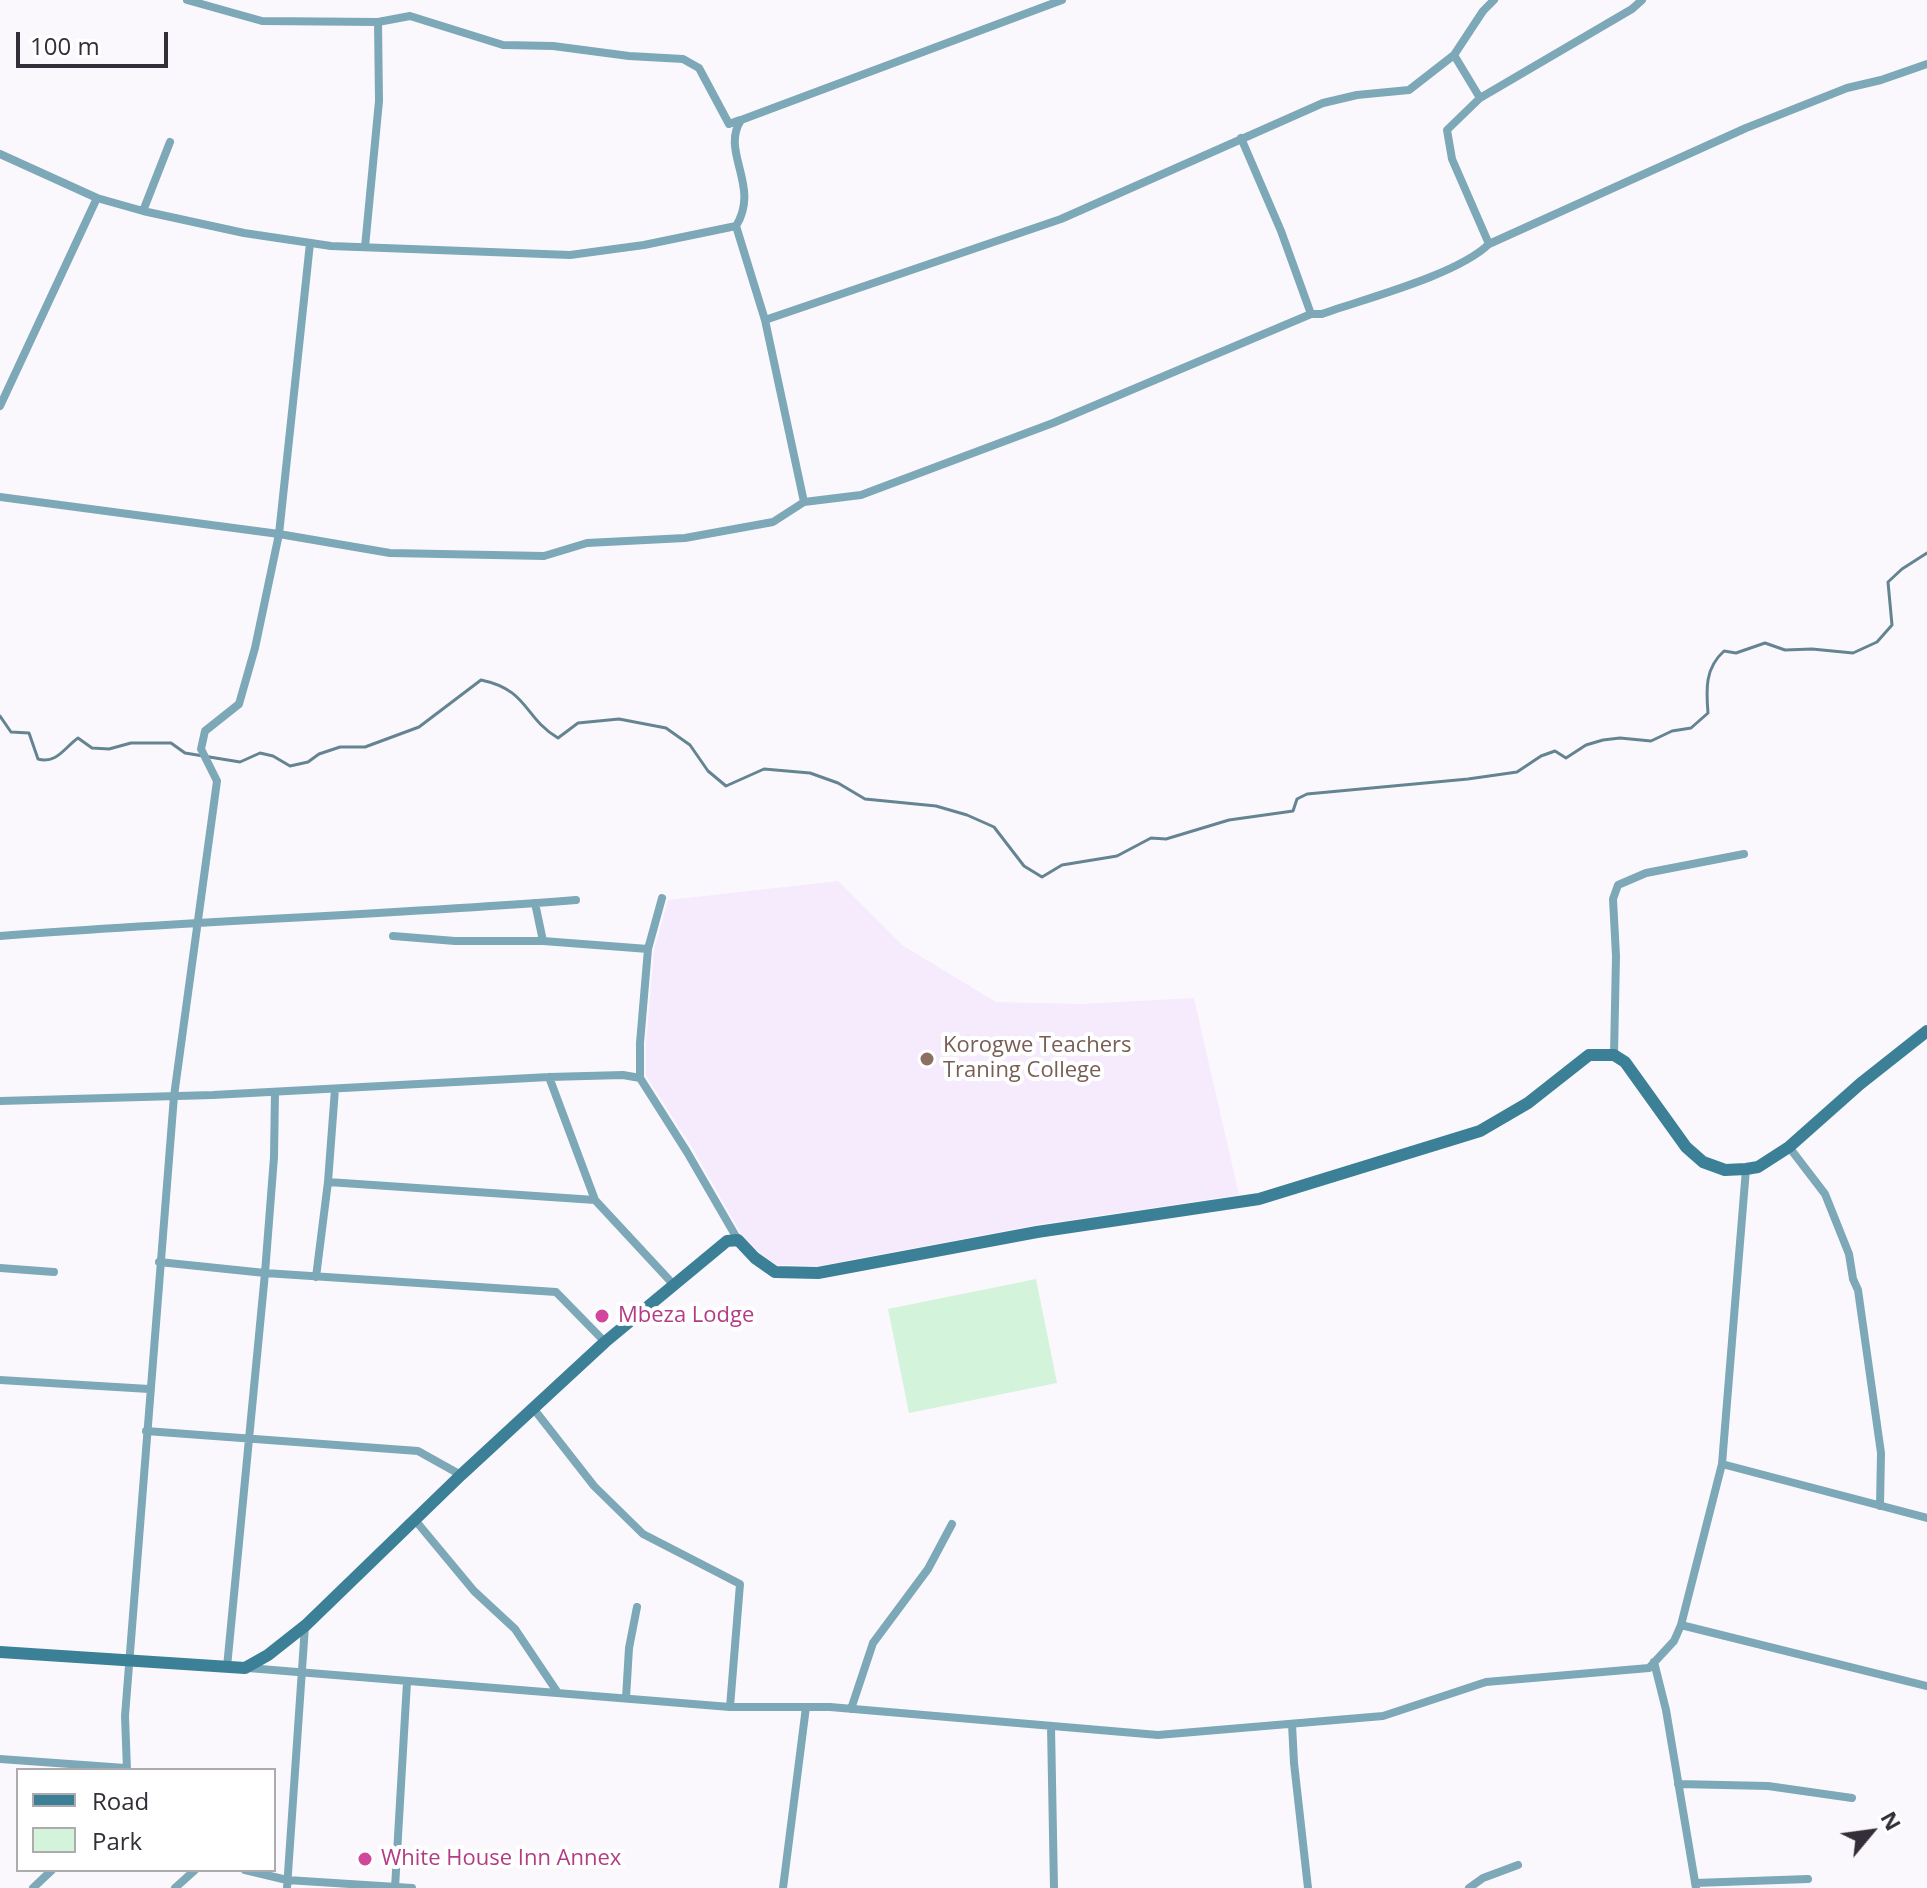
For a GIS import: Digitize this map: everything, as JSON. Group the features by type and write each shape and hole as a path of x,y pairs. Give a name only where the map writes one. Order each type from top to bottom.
{"street":[{"path":"187,0 262,21 378,22 410,16 503,45 553,46 683,59 699,68 729,124 1062,0"},
{"path":"765,320 1061,219 1323,103 1357,95 1409,90 1454,55 1483,11 1494,0"},
{"path":"1489,244 1452,159 1447,130 1480,98 1632,9 1642,0"},
{"path":"365,247 379,101 378,22"},
{"path":"1454,55 1480,98"},
{"path":"0,497 279,534 390,553 544,556 587,543 685,538 773,522 804,502 861,495 1009,440 1311,314 1322,314 1445,271 1479,254 1489,244 1746,128 1847,88 1927,64"},
{"path":"0,154 97,198 244,233 365,247 570,255 644,245 736,226 744,213 746,197 734,141 735,129 741,120"},
{"path":"1241,138 1281,231 1311,314"},
{"path":"143,211 170,142"},
{"path":"0,406 97,198"},
{"path":"736,226 765,320 804,502"},
{"path":"126,1768 125,1716 174,1096 217,781 201,749 205,731 239,704 255,648 279,534 310,243"},
{"path":"1614,1055 1616,941 1613,899 1618,885 1646,873 1744,854"},
{"path":"662,898 648,949 640,1078 738,1240 755,1258 775,1272 818,1273 1037,1232 1259,1199 1480,1131 1528,1103 1589,1055 1614,1055 1625,1062 1686,1147 1703,1162 1725,1170 1758,1167 1789,1147 1860,1084 1927,1031"},
{"path":"0,936 196,922 425,912 576,900"},
{"path":"535,903 543,941"},
{"path":"393,936 455,941 543,941 648,949"},
{"path":"0,1101 275,1092 549,1077 623,1075 640,1078"},
{"path":"549,1077 595,1200 673,1284"},
{"path":"316,1277 335,1089"},
{"path":"227,1667 265,1273 274,1157 275,1092"},
{"path":"1789,1147 1825,1194 1849,1254 1858,1290 1881,1453 1880,1506"},
{"path":"0,1652 245,1668 730,1707 851,1709 1158,1735 1383,1716 1486,1682 1649,1668 1674,1641 1681,1625 1722,1464 1746,1169"},
{"path":"328,1182 595,1200"},
{"path":"245,1668 268,1655 306,1625 605,1342 718,1246 738,1240"},
{"path":"159,1262 316,1277 556,1292 605,1342"},
{"path":"0,1268 54,1272"},
{"path":"0,1380 149,1389"},
{"path":"533,1408 594,1486 643,1534 740,1584 730,1707"},
{"path":"146,1431 418,1451 461,1475"},
{"path":"1722,1464 1927,1518"},
{"path":"415,1520 474,1591 515,1629 558,1693"},
{"path":"851,1709 873,1643 928,1569 952,1524"},
{"path":"626,1698 629,1648 637,1607"},
{"path":"287,1884 306,1625"},
{"path":"1681,1625 1927,1686"},
{"path":"1654,1662 1666,1710 1695,1886 1808,1879"},
{"path":"395,1887 407,1682"},
{"path":"783,1888 806,1707"},
{"path":"1292,1724 1308,1888"},
{"path":"1051,1726 1054,1888"},
{"path":"0,1759 113,1768"},
{"path":"1678,1784 1768,1786 1852,1798"},
{"path":"1469,1888 1483,1878 1518,1865"},
{"path":"33,1888 50,1872"},
{"path":"175,1888 193,1872"},
{"path":"251,1872 287,1884 412,1888"}],"shaded area":[{"name":"Korogwe Teachers Traning College","path":"838,881 902,945 996,1002 1081,1004 1194,998 1239,1195 1036,1225 818,1266 777,1265 760,1253 741,1234 693,1149 646,1076 654,950 668,900"}],"green space":[{"path":"1036,1279 1057,1383 909,1413 888,1309"}],"waterway":[{"path":"0,716 11,732 29,733 38,759 55,757 78,738 92,748 109,749 131,743 171,743 185,753 240,762 260,753 273,756 290,766 308,762 319,754 340,747 365,747 419,727 481,680 508,690 558,738 578,723 619,719 666,728 690,745 708,771 726,786 764,769 810,773 838,783 865,799 936,806 967,815 994,827 1024,866 1042,877 1062,865 1117,856 1151,838 1166,839 1229,820 1293,811 1297,799 1307,794 1517,772 1555,751 1566,758 1586,745 1603,740 1651,741 1672,731 1691,728 1708,713 1710,672 1724,651 1736,653 1765,643 1785,650 1853,653 1877,642 1892,625 1888,582 1927,553"}],"place":[{"name":"Korogwe Teachers Traning College","path":"927,1059"},
{"name":"Mbeza Lodge","path":"602,1316"},
{"name":"White House Inn Annex","path":"365,1859"}]}
